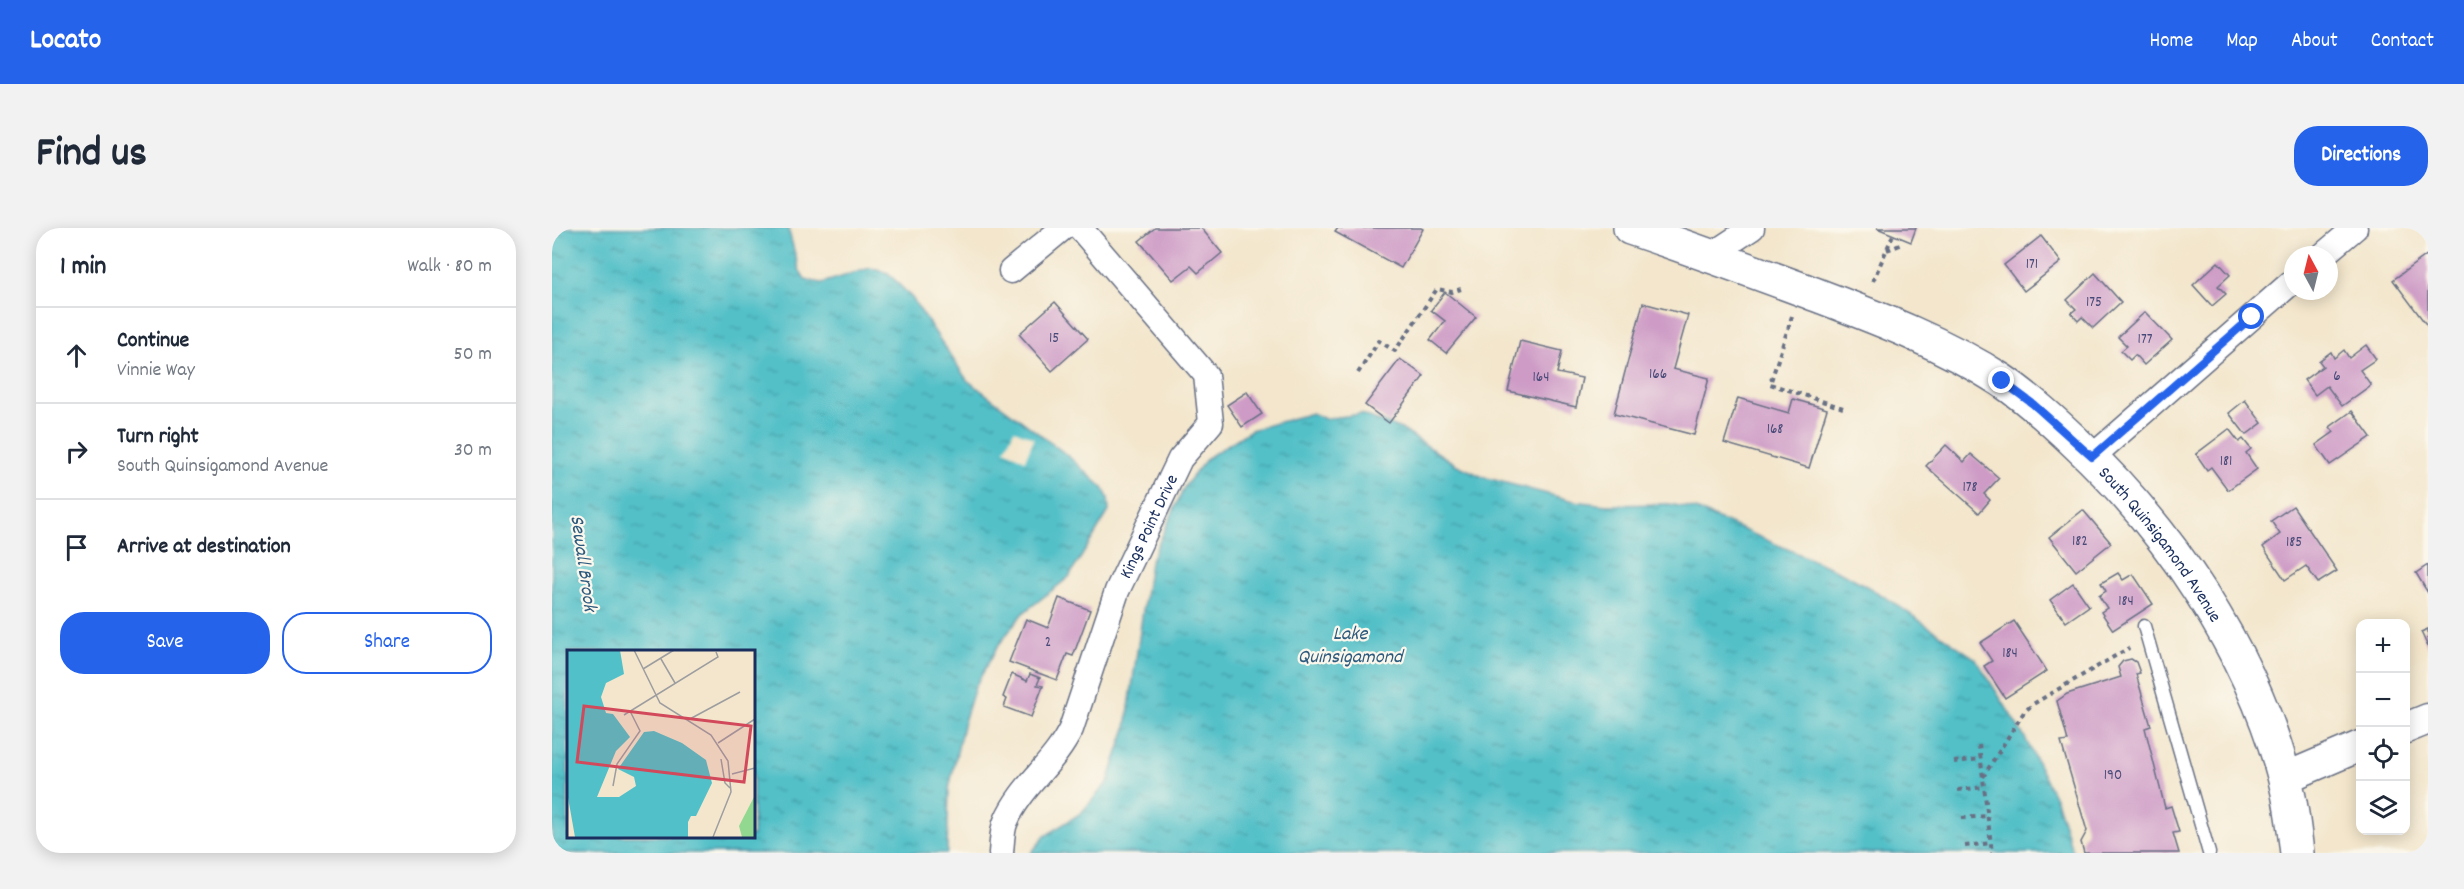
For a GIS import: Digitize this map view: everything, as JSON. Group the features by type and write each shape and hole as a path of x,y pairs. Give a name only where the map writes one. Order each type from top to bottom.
{"main road":[{"name":"South Quinsigamond Avenue","path":"1630,228 1711,255 1876,317 1974,364 2033,404 2092,457 2153,525 2207,605 2248,681 2275,745 2284,778 2297,853"}],"street":[{"path":"1011,271 1063,228"},
{"name":"Kings Point Drive","path":"1001,853 1005,822 1032,782 1063,747 1117,591 1180,459 1211,423 1206,375 1080,228"},
{"path":"1711,255 1752,228"},
{"path":"2334,246 2355,228"},
{"path":"2092,457 2284,289"},
{"path":"2408,727 2428,718"},
{"path":"2284,778 2356,748"}],"lane":[{"path":"2146,632 2209,853"}],"path":[{"path":"1873,281 1893,235"},
{"path":"1886,250 1900,245"},
{"path":"1358,373 1379,341 1395,351 1437,289 1452,292 1461,289"},
{"path":"1792,315 1770,384 1842,408"},
{"path":"1983,777 2024,712 2146,632"},
{"path":"1979,745 1992,853"},
{"path":"1954,762 1980,759"},
{"path":"1958,790 1984,787"},
{"path":"1962,818 1988,816"},
{"path":"1965,846 1991,843"}],"water":[{"name":"Sewall Brook","path":"552,228 788,228 799,269 805,280 822,283 870,268 888,273 912,298 967,380 1067,455 1103,488 1108,498 1109,511 1069,577 1022,614 998,646 975,687 963,725 949,789 947,853 552,853"},
{"name":"Lake Quinsigamond","path":"1312,413 1325,419 1361,414 1401,429 1455,464 1483,477 1574,501 1606,505 1669,504 1695,509 1847,575 1885,597 1976,659 2024,736 2056,800 2073,853 1031,853 1045,836 1081,813 1108,782 1126,728 1150,562 1185,486 1207,458 1251,430"}],"pier":[{"path":"1014,430 1034,438 1025,460 1005,450"}],"building":[{"path":"1155,228 1201,228 1222,253 1198,273 1191,266 1173,280 1139,241"},
{"path":"1338,228 1423,229 1401,268 1335,232"},
{"path":"1877,228 1916,228 1911,242"},
{"path":"2041,236 2061,262 2024,291 2004,265"},
{"path":"2428,254 2428,327 2393,280"},
{"path":"2218,262 2230,275 2218,286 2226,294 2212,306 2193,285"},
{"path":"2095,273 2121,302 2093,328 2082,317 2078,321 2071,313 2076,309 2067,300"},
{"path":"1445,292 1476,317 1446,353 1430,340 1445,321 1431,310"},
{"path":"1055,302 1088,339 1052,371 1019,334"},
{"path":"1643,303 1688,315 1673,369 1709,378 1694,435 1614,414"},
{"path":"2145,312 2172,340 2144,365 2135,355 2130,360 2121,351 2127,346 2118,337"},
{"path":"1520,341 1562,351 1557,373 1582,378 1576,407 1508,391"},
{"path":"2366,345 2376,359 2360,370 2371,385 2342,406 2327,386 2315,395 2304,380 2323,366 2319,361 2331,352 2334,358 2344,350 2349,358"},
{"path":"1400,359 1424,376 1389,423 1365,405"},
{"path":"1247,392 1262,414 1242,427 1227,405"},
{"path":"1738,398 1789,413 1793,399 1827,409 1809,468 1724,443"},
{"path":"2245,400 2262,423 2246,435 2229,413"},
{"path":"2352,411 2371,437 2330,465 2316,445 2334,432 2330,427"},
{"path":"2229,429 2239,442 2243,439 2251,449 2246,453 2257,469 2228,490 2211,467 2207,470 2196,454"},
{"path":"1946,445 1964,462 1971,454 1999,478 1984,494 1990,500 1979,513 1926,466"},
{"path":"2293,506 2337,571 2318,583 2306,566 2285,580 2263,547 2280,534 2271,521"},
{"path":"2083,510 2111,543 2076,571 2049,537"},
{"path":"2428,565 2428,593 2416,573"},
{"path":"2118,573 2123,580 2133,574 2153,604 2113,630 2101,612 2107,608 2099,596 2106,591 2101,583"},
{"path":"2073,583 2089,606 2066,622 2050,600"},
{"path":"1059,598 1090,610 1073,656 1067,654 1057,680 1009,662 1026,619 1048,628"},
{"path":"2014,621 2047,671 2005,698 1984,666 1992,661 1980,643"},
{"path":"2428,629 2428,647 2421,632"},
{"path":"2131,659 2136,662 2140,673 2136,674 2151,726 2145,728 2165,808 2171,806 2179,832 2173,833 2179,853 2084,853 2081,842 2087,831 2061,742 2068,741 2057,701 2067,694 2121,677 2118,667 2123,661"},
{"path":"1012,674 1027,681 1030,674 1040,678 1037,685 1043,686 1031,717 1004,707 1007,699 1003,697"}],"route":[{"path":"2002,381 2033,404 2092,457 2252,317"}]}
